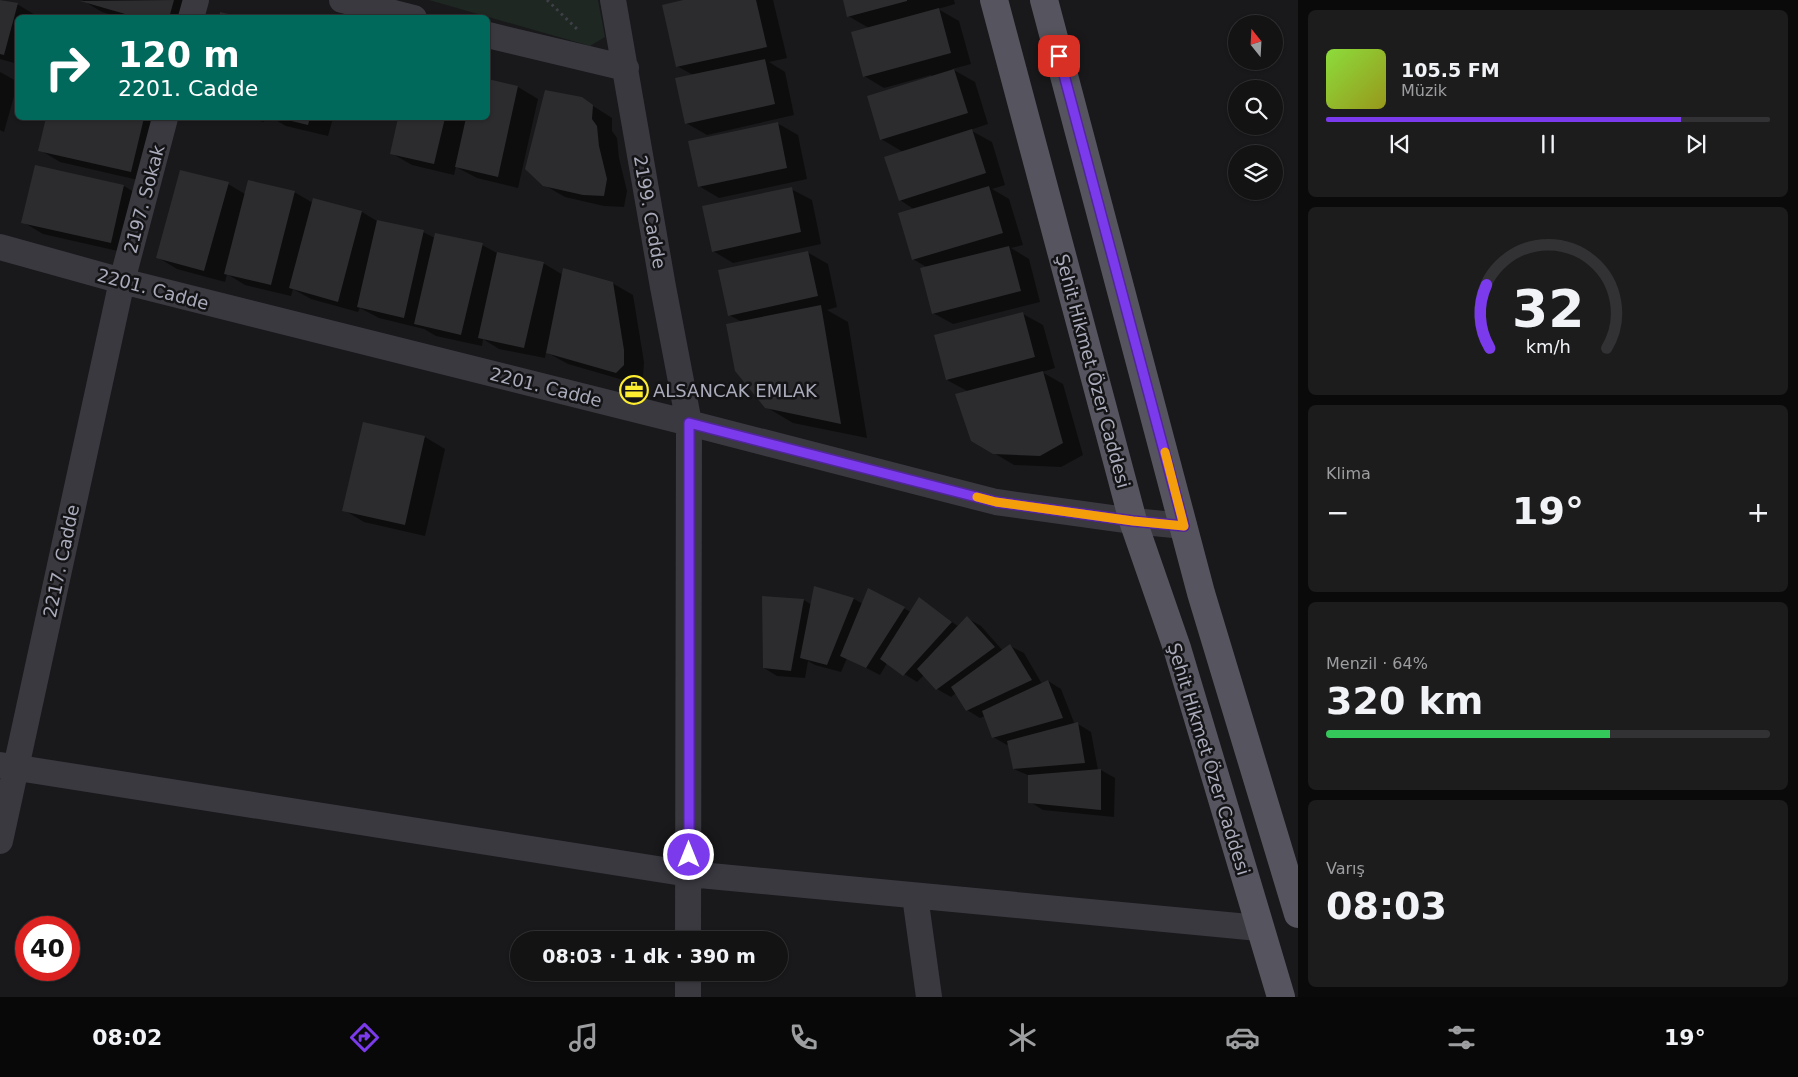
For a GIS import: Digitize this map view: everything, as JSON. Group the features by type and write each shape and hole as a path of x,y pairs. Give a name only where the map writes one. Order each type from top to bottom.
{"main road":[{"name":"Şehit Hikmet Özer Caddesi","path":"994,0 1133,521 1177,648 1281,997"},
{"path":"1044,0 1201,592 1298,914"}],"street":[{"path":"192,15 196,0"},
{"path":"342,0 402,15"},
{"name":"2199. Cadde","path":"613,0 663,287 689,423 688,931"},
{"path":"490,35 626,68"},
{"name":"2197. Sokak","path":"122,281 164,120"},
{"name":"2201. Cadde","path":"0,247 122,281 996,502 1184,526"},
{"name":"2217. Cadde","path":"0,841 8,767 122,281"},
{"path":"8,767 689,874 1260,928"},
{"path":"915,896 929,997"},
{"path":"688,981 688,997"}],"shaded area":[{"path":"429,0 598,0 605,37 590,46 490,17 490,15 482,15"}],"building":[{"path":"0,0 18,3 4,55 0,54"},
{"path":"174,0 170,15 129,15 80,1"},
{"path":"683,0 756,0 767,47 676,67 662,5"},
{"path":"843,0 907,0 907,1 847,17"},
{"path":"939,8 951,53 863,77 851,32"},
{"path":"220,12 232,15 220,15"},
{"path":"765,59 775,104 685,124 675,78"},
{"path":"954,69 968,113 880,140 867,96"},
{"path":"490,79 518,86 498,177 455,167 466,120 490,120"},
{"path":"545,90 582,97 593,105 592,119 597,126 599,146 607,179 604,196 583,195 543,186 525,169"},
{"path":"46,120 144,120 131,172 38,151"},
{"path":"287,120 309,120 308,125"},
{"path":"398,120 445,120 434,164 390,154"},
{"path":"778,122 787,168 698,187 688,141"},
{"path":"972,129 986,173 899,201 884,157"},
{"path":"35,165 124,185 111,243 21,223"},
{"path":"180,170 229,182 204,271 156,258"},
{"path":"248,180 295,191 271,285 224,274"},
{"path":"989,186 1003,233 912,260 898,213"},
{"path":"792,187 801,232 712,252 702,206"},
{"path":"313,198 362,211 338,302 289,288"},
{"path":"377,220 424,230 404,318 357,307"},
{"path":"435,233 483,243 461,335 414,324"},
{"path":"1009,246 1021,291 932,314 920,268"},
{"path":"808,251 818,296 728,316 718,270"},
{"path":"497,252 544,262 524,348 478,338"},
{"path":"563,268 613,282 624,350 624,365 616,373 546,353"},
{"path":"821,305 841,424 765,408 735,371 726,324"},
{"path":"1023,312 1035,357 946,380 934,335"},
{"path":"1043,371 1063,443 1040,456 993,454 971,441 955,394"},
{"path":"363,422 425,436 405,525 342,511"},
{"path":"814,586 854,598 827,665 800,658"},
{"path":"868,588 905,607 866,668 840,656"},
{"path":"762,596 804,599 791,671 763,668"},
{"path":"919,597 952,622 903,676 880,659"},
{"path":"967,616 995,647 936,690 917,669"},
{"path":"1010,644 1032,680 966,711 951,687"},
{"path":"1048,680 1063,718 992,738 982,711"},
{"path":"1078,722 1085,763 1013,769 1007,741"},
{"path":"1101,769 1101,810 1028,803 1028,775"}],"slow traffic":[{"path":"977,497 996,502 1184,526 1165,452"}],"place":[{"name":"ALSANCAK EMLAK","path":"634,390"}],"route":[{"path":"689,855 689,423 996,502 1184,526 1059,56"}]}
